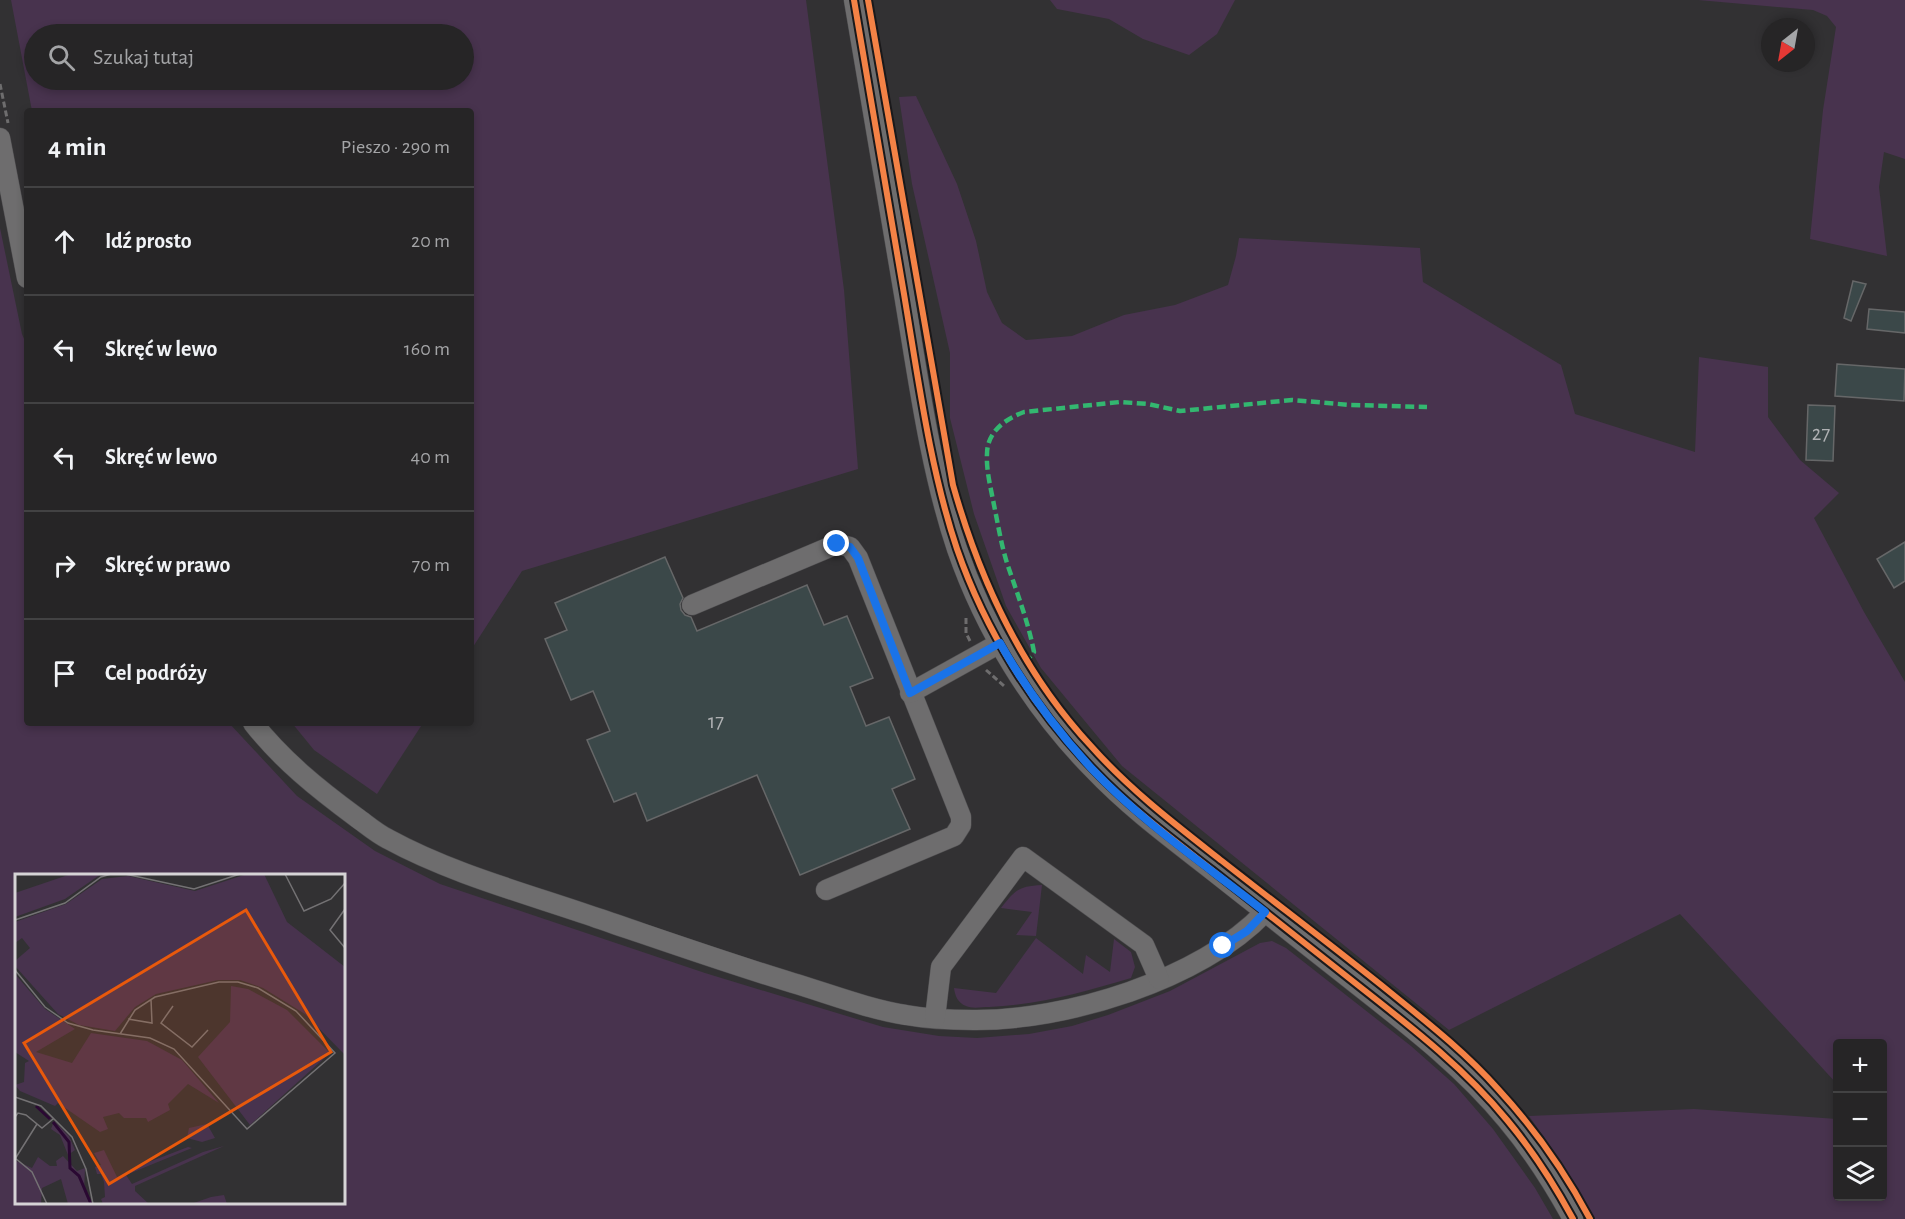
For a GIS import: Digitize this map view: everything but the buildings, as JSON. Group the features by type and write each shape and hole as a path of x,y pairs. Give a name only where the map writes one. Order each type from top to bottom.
{"street":[{"path":"854,0 936,471 957,549 984,613 1015,670 1053,724 1094,770 1147,819 1415,1030 1466,1075 1507,1120 1551,1179 1573,1219"},
{"path":"0,138 24,263"},
{"path":"692,605 837,544 850,547 858,558 961,817 961,825 954,836 826,890"},
{"path":"910,693 1000,643"},
{"path":"255,726 271,746 319,790 386,838 441,864 714,958 907,1016 975,1020 1045,1014 1102,1000 1135,990 1191,964 1247,931 1265,912"},
{"path":"935,1018 941,967 1023,857 1144,945 1159,979"}],"path":[{"path":"965,614 966,633 978,656 988,674 1004,686"}],"shaded area":[{"path":"11,0 806,0 844,290 858,469 522,571 474,645 474,108 31,108 28,90 474,90 474,24 24,24 24,69"},
{"path":"1050,0 1235,0 1217,34 1189,55 1143,39 1109,19 1057,9"},
{"path":"1698,0 1905,0 1905,159 1884,152 1879,187 1887,256 1810,239 1823,110 1836,27 1827,16 1813,10"},
{"path":"916,96 957,184 976,241 987,292 1002,323 1026,340 1072,336 1124,315 1175,305 1228,285 1239,238 1420,248 1423,282 1561,365 1575,414 1695,452 1699,357 1768,367 1768,417 1800,460 1839,493 1814,518 1864,612 1905,682 1905,1219 1595,1219 1561,1161 1529,1116 1694,1109 1833,1119 1833,1201 1887,1201 1887,1039 1833,1039 1833,1080 1680,914 1449,1030 1122,766 1041,668 1006,606 974,514 950,418 950,353 912,184 899,97"},
{"path":"0,228 24,339 24,726 232,726 297,796 375,851 440,884 705,973 883,1027 939,1036 977,1038 1029,1034 1072,1026 1170,991 1260,943 1272,941 1286,948 1411,1046 1454,1084 1493,1129 1535,1188 1553,1219 0,1219"},
{"path":"294,726 421,726 377,794 314,750"},
{"path":"1042,885 1036,936 1016,935 1032,912 1001,908 1018,890 1028,886"},
{"path":"1036,938 1083,974 1086,955 1110,972 1114,939 1131,952 1135,967 1131,978 1043,1001 977,1008 968,1007 959,1001 954,988 996,993"}],"marked path":[{"path":"1025,663 1034,652 1003,549 987,466 990,439 998,427 1010,418 1024,412 1120,402 1148,404 1180,411 1292,400 1351,405 1427,407"}],"cycle path":[{"path":"854,0 920,390 939,487 968,579 1013,666 1050,720 1093,769 1121,796 1402,1020 1475,1084 1526,1144 1551,1180 1573,1219"},
{"path":"868,0 953,485 976,556 990,590 1024,656 1066,717 1106,762 1137,792 1391,993 1473,1063 1536,1135 1570,1184 1590,1219"}],"route":[{"path":"837,544 850,547 858,558 910,693 1000,643 1015,670 1053,724 1094,770 1147,819 1265,912 1247,931 1223,946"}]}
